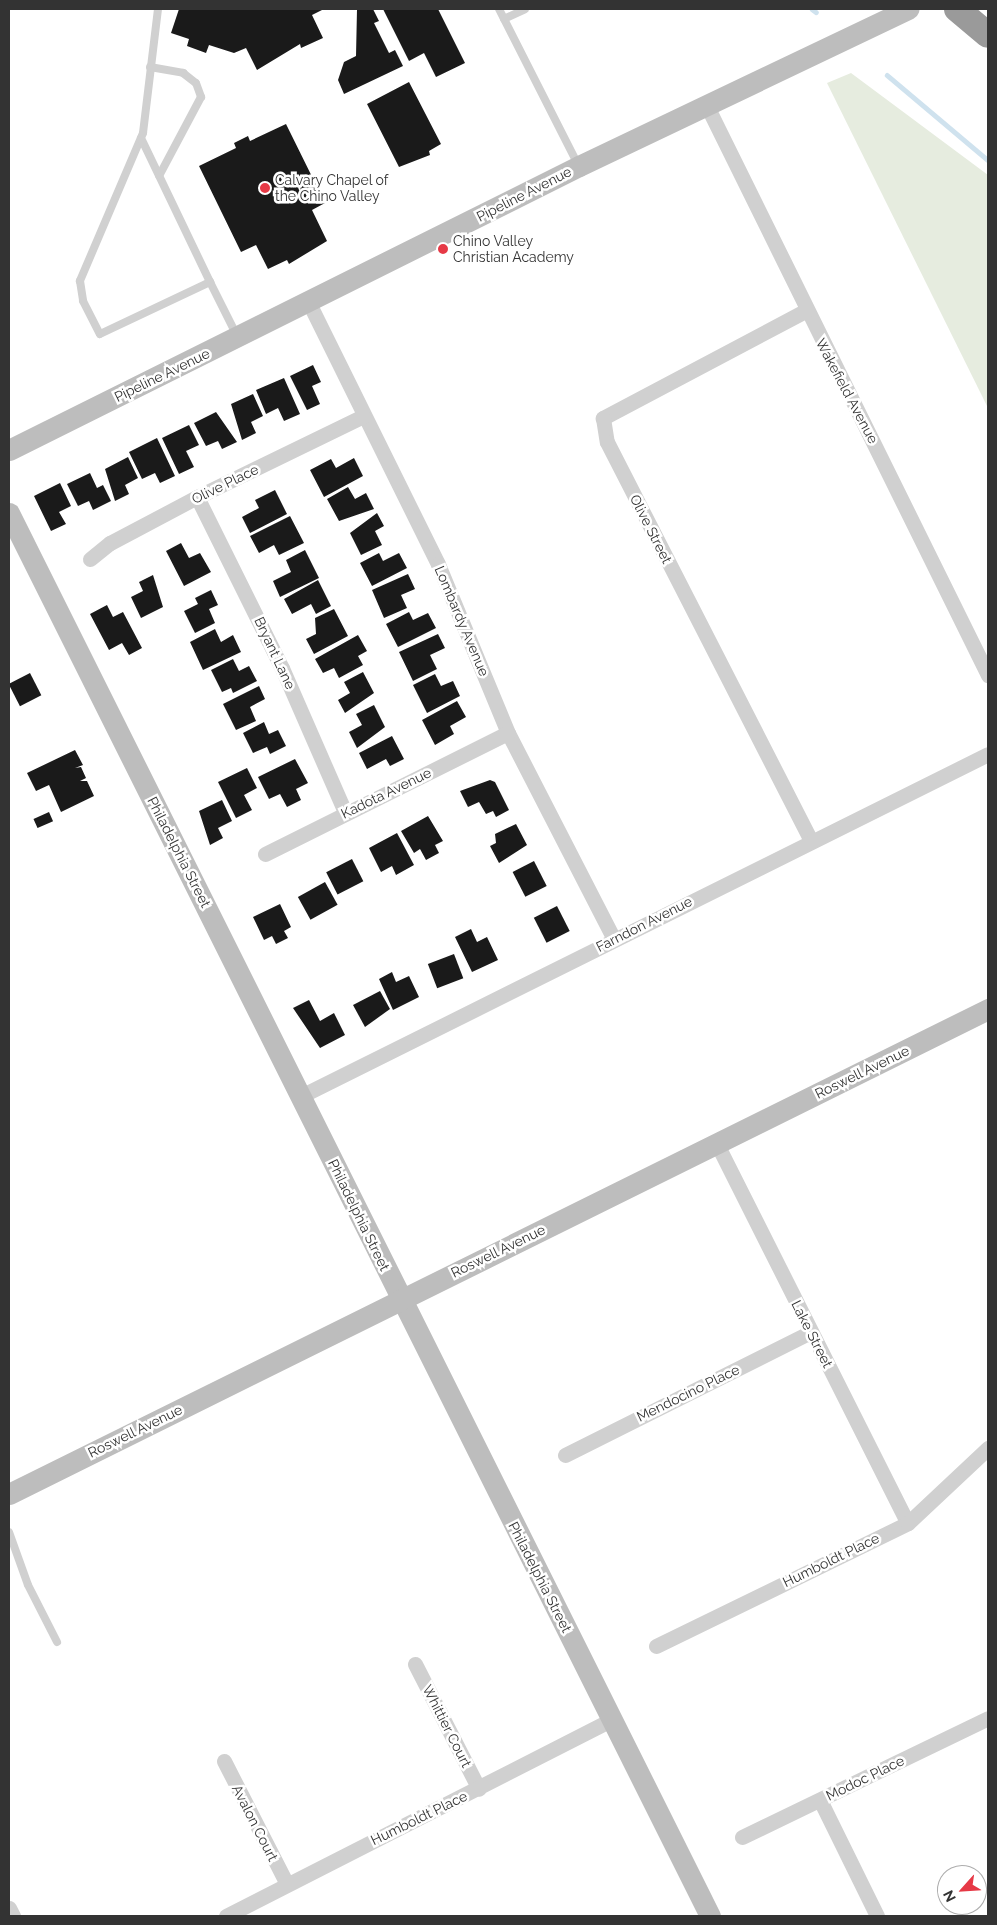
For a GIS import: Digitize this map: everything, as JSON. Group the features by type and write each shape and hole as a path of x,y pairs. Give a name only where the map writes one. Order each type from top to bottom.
{"highway":[{"path":"957,9 988,35"}],"street":[{"name":"Pipeline Avenue","path":"9,450 309,303 578,166 654,123 707,106 908,9"},
{"name":"Wakefield Avenue","path":"707,106 805,311 906,503 988,675"},
{"name":"Lombardy Avenue","path":"309,303 363,416 438,564 508,733 614,939"},
{"name":"Olive Street","path":"805,311 603,418 607,442 811,841"},
{"name":"Olive Place","path":"90,559 110,543 197,497 363,416"},
{"name":"Bryant Lane","path":"197,497 282,668 345,812"},
{"name":"Philadelphia Street","path":"9,513 301,1096 400,1299 613,1719 710,1916"},
{"name":"Kadota Avenue","path":"265,854 345,812 508,733"},
{"name":"Farndon Avenue","path":"301,1096 988,754"},
{"name":"Roswell Avenue","path":"9,1494 400,1299 988,1010"},
{"name":"Lake Street","path":"717,1144 908,1523"},
{"name":"Mendocino Place","path":"565,1455 811,1332"},
{"name":"Humboldt Place","path":"656,1646 908,1523 988,1448"},
{"name":"Whittier Court","path":"415,1664 479,1789"},
{"name":"Modoc Place","path":"742,1837 988,1718"},
{"name":"Humboldt Place","path":"226,1916 286,1884 479,1789 613,1719"},
{"name":"Avalon Court","path":"224,1761 286,1884"},
{"path":"820,1800 878,1916"},
{"path":"9,1908 13,1916"}],"lane":[{"path":"158,9 141,138 80,281 83,301 100,334 210,282"},
{"path":"499,9 578,166"},
{"path":"504,19 525,9"},
{"path":"150,67 183,74 196,83 201,96 159,176"},
{"path":"141,138 238,338"},
{"path":"9,1532 28,1585 57,1642"}],"shaded area":[{"path":"851,73 988,175 988,408 827,83"}],"building":[{"path":"179,9 324,9 312,15 323,38 301,48 300,44 257,70 246,48 234,53 209,45 206,53 187,46 189,39 171,33"},
{"path":"357,9 373,9 379,21 374,23 389,53 395,50 403,66 344,94 338,80 344,62 356,56"},
{"path":"383,9 438,9 465,63 436,77 424,53 409,61"},
{"path":"409,82 441,144 429,151 430,155 399,167 367,104"},
{"path":"286,124 325,203 312,210 327,241 289,264 287,260 268,269 256,245 241,252 199,166 236,148 234,143 248,136 250,141"},
{"path":"313,365 321,382 312,386 320,404 307,410 290,376"},
{"path":"284,378 300,414 284,421 278,408 266,414 256,390"},
{"path":"253,394 263,416 251,422 256,433 242,440 231,404"},
{"path":"216,412 237,442 222,449 218,441 206,446 194,423"},
{"path":"189,425 199,445 186,451 194,467 179,474 162,438"},
{"path":"157,438 175,476 160,483 155,473 142,479 129,452"},
{"path":"128,457 138,478 125,485 129,494 115,501 105,469"},
{"path":"354,458 363,476 324,497 310,470 331,459 336,468"},
{"path":"90,473 97,488 103,485 111,501 93,510 89,501 78,506 67,484"},
{"path":"60,483 71,506 59,512 66,524 51,531 34,496"},
{"path":"348,487 355,499 366,493 374,509 339,521 327,499"},
{"path":"275,490 287,514 250,533 242,517 259,508 255,500"},
{"path":"377,513 384,526 375,531 382,545 361,555 350,533"},
{"path":"290,516 304,543 279,555 274,545 259,553 250,536"},
{"path":"181,543 189,558 200,553 211,572 184,586 166,551"},
{"path":"305,550 319,578 280,597 273,581 291,572 286,560"},
{"path":"379,553 383,561 399,553 407,568 372,586 360,563"},
{"path":"408,574 415,589 401,595 407,608 384,618 372,590"},
{"path":"153,575 163,607 141,618 131,597 143,591 139,582"},
{"path":"318,580 331,606 316,614 311,604 292,614 284,599"},
{"path":"211,590 218,605 209,609 215,623 195,633 184,611 198,604 195,598"},
{"path":"107,605 113,617 123,612 142,648 129,655 122,643 109,650 90,614"},
{"path":"334,609 348,636 314,654 306,639 316,634 315,618"},
{"path":"409,612 413,620 428,613 436,628 398,647 386,624"},
{"path":"215,629 221,642 233,635 241,652 203,670 190,642"},
{"path":"438,634 445,648 430,655 437,669 413,681 399,652"},
{"path":"358,635 367,651 358,656 363,665 339,678 334,668 323,673 315,659"},
{"path":"233,659 239,671 249,666 257,681 233,693 231,688 222,692 211,670"},
{"path":"363,672 374,693 345,713 338,700 350,693 344,682"},
{"path":"30,673 41,695 20,706 9,684"},
{"path":"435,674 441,686 453,681 460,696 427,713 413,685"},
{"path":"259,686 265,699 250,707 256,721 236,730 223,704"},
{"path":"457,701 466,717 450,726 454,734 435,745 422,720"},
{"path":"374,705 385,727 357,748 349,732 362,725 356,714"},
{"path":"264,722 269,734 278,730 286,746 270,754 267,747 253,753 243,733"},
{"path":"392,736 404,759 390,766 386,759 367,769 359,753"},
{"path":"75,750 83,765 75,768 81,767 86,778 80,781 87,781 94,796 61,812 49,785 36,791 27,773"},
{"path":"295,759 308,783 296,789 301,800 287,807 280,794 269,799 258,777"},
{"path":"247,768 257,788 244,795 252,810 236,818 218,782"},
{"path":"490,780 495,782 509,810 496,817 493,811 486,814 479,802 468,807 460,791"},
{"path":"222,800 232,821 218,828 223,838 210,845 199,811"},
{"path":"49,812 53,821 38,828 33,819"},
{"path":"428,816 443,841 435,845 439,853 426,860 420,849 414,853 401,831"},
{"path":"516,824 527,845 499,863 490,846 496,843 495,834"},
{"path":"397,833 414,865 396,875 392,866 381,872 369,848"},
{"path":"352,859 363,881 338,894 326,872"},
{"path":"534,861 547,886 525,897 513,872"},
{"path":"325,882 338,905 310,920 298,897"},
{"path":"280,904 291,927 284,931 288,938 276,944 272,936 264,940 253,917"},
{"path":"557,906 570,931 547,943 534,918"},
{"path":"471,929 477,942 487,937 498,960 472,972 455,937"},
{"path":"454,954 463,978 437,988 428,964"},
{"path":"392,972 396,982 409,976 419,997 393,1010 379,979"},
{"path":"380,991 390,1009 365,1027 353,1005"},
{"path":"309,1000 320,1021 334,1013 345,1035 320,1048 293,1008"}],"waterway":[{"path":"812,9 816,12"},
{"path":"887,75 988,160"}],"place":[{"name":"Calvary Chapel of the Chino Valley","path":"265,188"},
{"name":"Chino Valley Christian Academy","path":"443,249"}]}
